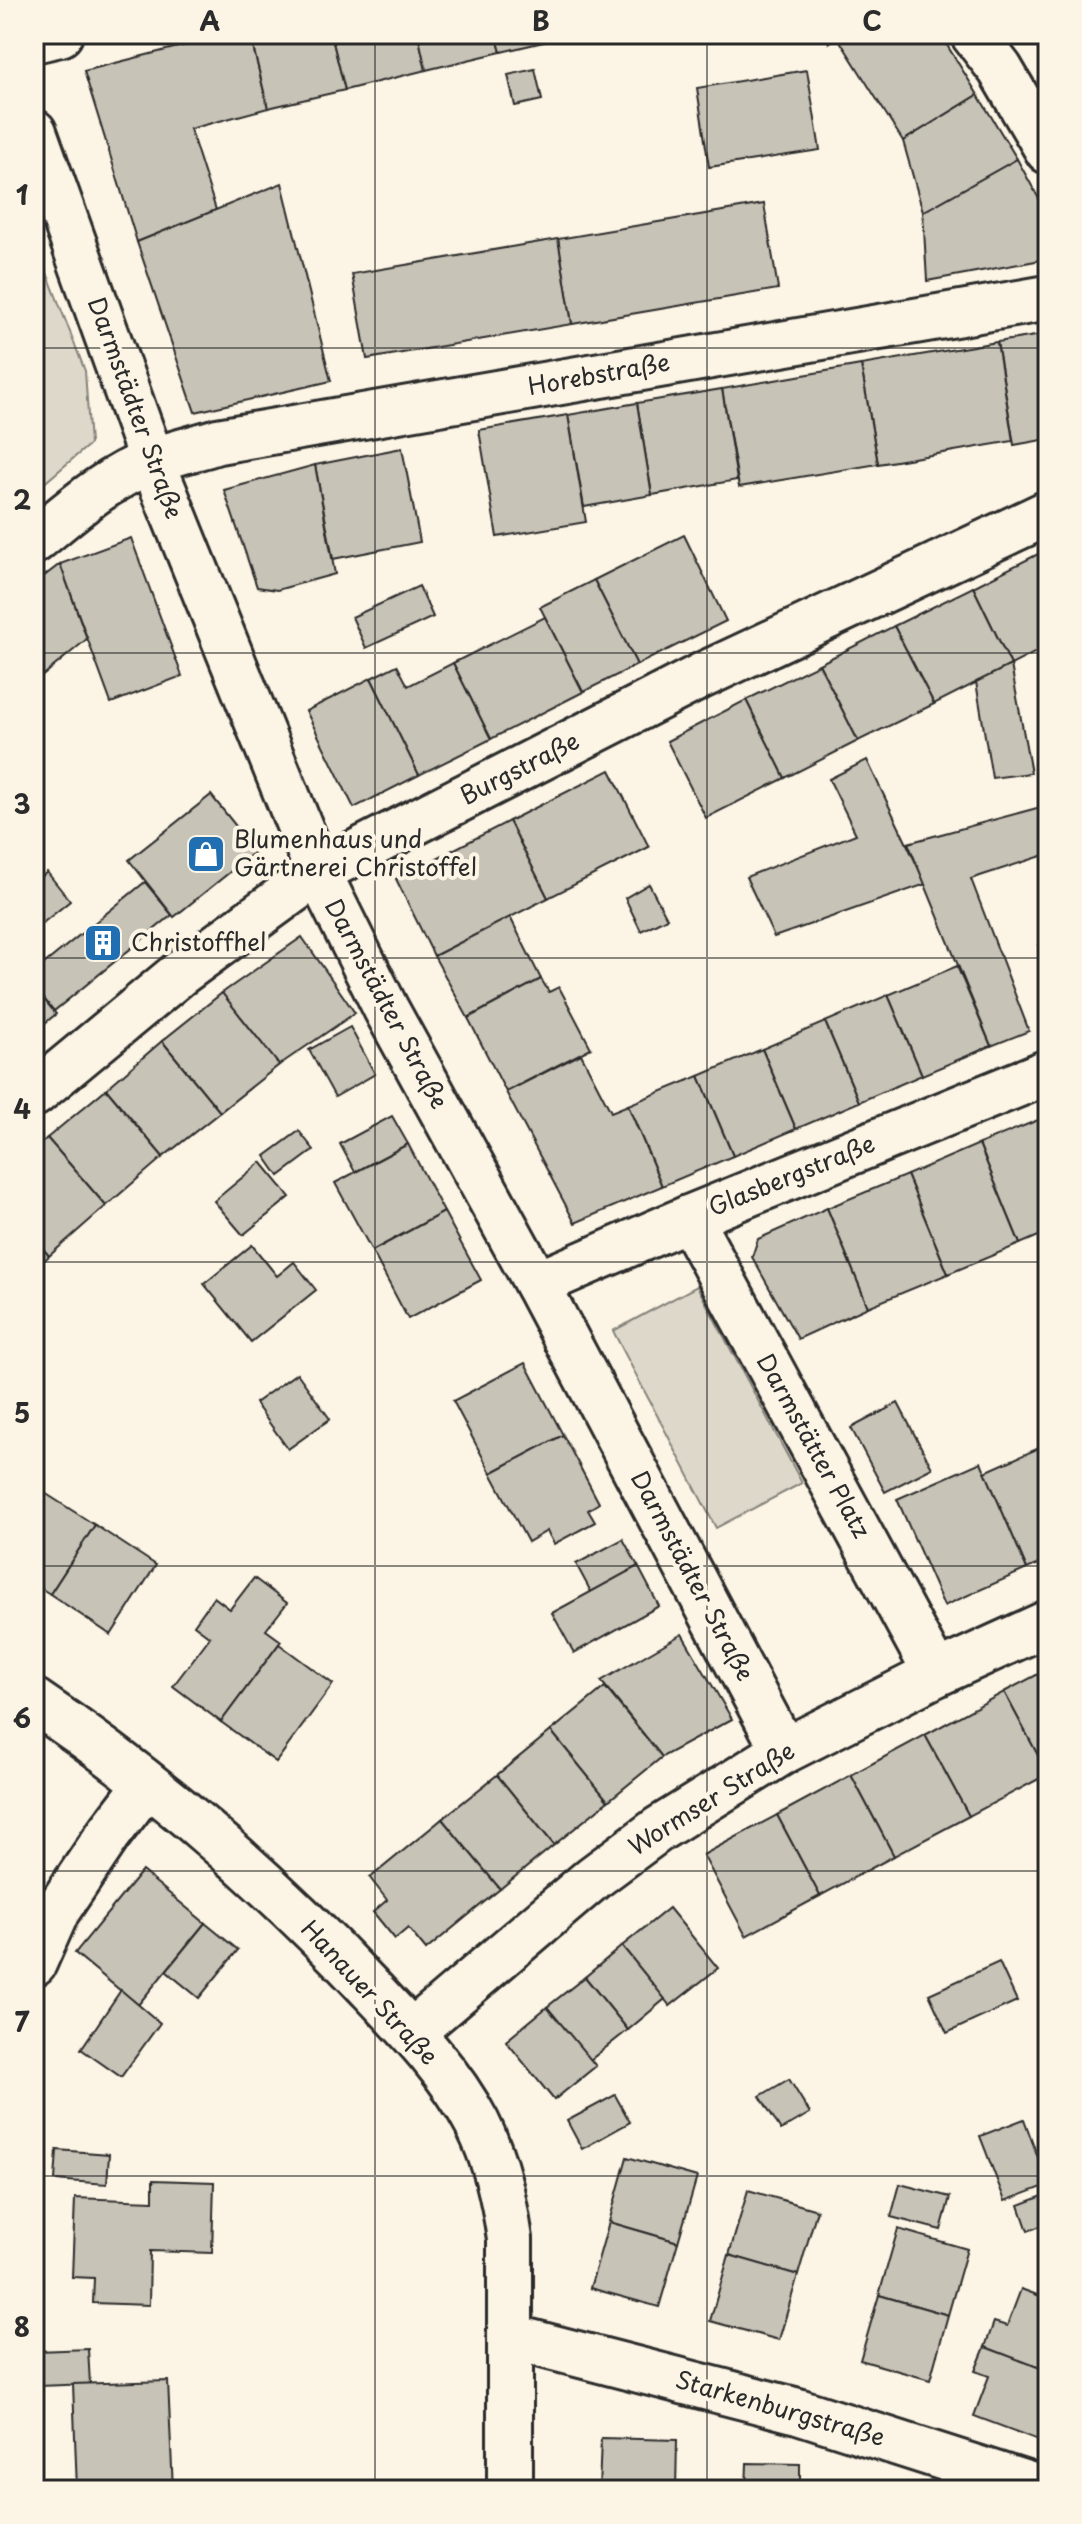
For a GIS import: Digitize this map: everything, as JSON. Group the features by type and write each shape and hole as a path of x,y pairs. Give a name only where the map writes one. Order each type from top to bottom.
{"street":[{"path":"34,40 60,34"},
{"path":"973,34 1000,69 1048,151"},
{"name":"Darmstädter Straße","path":"34,132 152,461 318,872 386,1009 537,1284 784,1751"},
{"name":"Horebstraße","path":"34,541 95,491 152,461 218,441 1048,298"},
{"name":"Burgstraße","path":"34,1094 179,974 318,872 703,675 1048,513"},
{"name":"Glasbergstraße","path":"537,1284 689,1218 1048,1072"},
{"name":"Darmstätter Platz","path":"689,1218 936,1674"},
{"name":"Wormser Straße","path":"412,2032 593,1878 659,1829 784,1751 936,1674 1048,1623"},
{"name":"Hanauer Straße","path":"34,1701 71,1725 147,1784 255,1875 334,1950 412,2032 476,2121 495,2164 505,2201 510,2239 510,2490"},
{"path":"34,1963 57,1911 147,1784"},
{"name":"Starkenburgstraße","path":"511,2337 798,2411 1045,2490"}],"shaded area":[{"path":"34,239 85,371 90,444 34,492"},
{"path":"697,1286 802,1483 716,1528 613,1331"}],"building":[{"path":"229,34 250,34 268,108 190,129 216,210 137,242 84,71"},
{"path":"250,34 331,34 345,90 268,108"},
{"path":"331,34 418,34 426,70 345,90"},
{"path":"418,34 496,34 501,52 426,70"},
{"path":"496,34 577,34 501,52"},
{"path":"824,34 840,34 829,43"},
{"path":"940,34 978,95 903,141 837,36"},
{"path":"1033,34 1048,34 1048,36 1039,42"},
{"path":"1048,36 1048,58 1039,42"},
{"path":"535,69 542,100 515,106 508,75"},
{"path":"807,70 820,150 709,167 697,88"},
{"path":"978,95 1017,159 923,212 903,141"},
{"path":"1017,159 1048,215 1048,245 1041,260 927,281 923,212"},
{"path":"282,183 331,381 195,412 137,242"},
{"path":"764,204 778,289 572,324 558,239"},
{"path":"558,239 572,324 367,359 352,274"},
{"path":"1048,334 1048,439 1014,445 997,342"},
{"path":"997,342 1013,441 878,464 861,365"},
{"path":"861,365 878,464 739,487 722,389"},
{"path":"722,389 737,480 652,495 637,403"},
{"path":"637,403 652,495 584,507 568,415"},
{"path":"568,415 586,522 497,537 479,430"},
{"path":"402,448 420,542 333,559 315,465"},
{"path":"315,465 335,574 277,590 257,587 224,490"},
{"path":"684,535 726,621 637,665 594,580"},
{"path":"131,538 182,676 111,703 60,564"},
{"path":"1048,549 1048,646 1011,665 973,587"},
{"path":"60,564 87,639 34,683 34,584"},
{"path":"594,580 637,665 583,692 540,607"},
{"path":"419,586 433,617 366,648 352,617"},
{"path":"973,587 1011,665 934,704 894,626"},
{"path":"545,617 583,692 491,739 453,663"},
{"path":"894,626 934,704 858,741 819,664"},
{"path":"453,663 491,739 419,775 371,678 397,665 408,686"},
{"path":"819,664 858,741 785,778 746,700"},
{"path":"1011,665 1031,773 992,778 976,682"},
{"path":"371,678 419,775 354,808 306,711"},
{"path":"746,700 785,778 706,818 667,741"},
{"path":"867,760 926,884 774,937 746,877 856,834 829,779"},
{"path":"610,770 649,847 548,898 509,821"},
{"path":"211,795 256,851 174,917 129,860"},
{"path":"1048,805 1048,854 971,879 1029,1031 991,1046 908,843"},
{"path":"509,821 548,898 434,956 396,879"},
{"path":"47,872 70,901 34,930 34,883"},
{"name":"Christoffhel","path":"145,882 172,915 54,1011 34,987 34,972"},
{"path":"649,884 667,918 641,931 625,898"},
{"path":"510,917 541,979 468,1018 434,956"},
{"path":"302,937 355,1013 279,1065 222,993"},
{"path":"1048,941 1048,965 1039,945"},
{"path":"957,966 991,1046 922,1075 888,995"},
{"path":"541,979 549,992 559,987 591,1048 506,1092 468,1018"},
{"path":"34,987 56,1014 34,1032"},
{"path":"222,993 279,1065 220,1112 162,1041"},
{"path":"888,995 922,1075 859,1102 825,1022"},
{"path":"825,1022 859,1102 796,1129 762,1049"},
{"path":"350,1027 375,1074 335,1097 309,1050"},
{"path":"162,1041 220,1112 163,1157 106,1089"},
{"path":"762,1049 796,1129 733,1156 699,1076"},
{"path":"581,1054 611,1112 628,1105 662,1186 575,1223 506,1092"},
{"path":"699,1076 733,1156 662,1186 628,1105"},
{"path":"106,1089 163,1157 106,1206 47,1138"},
{"path":"392,1116 408,1144 355,1172 340,1144"},
{"path":"1048,1116 1048,1232 1020,1244 979,1144"},
{"path":"299,1131 314,1150 279,1176 265,1156"},
{"path":"47,1138 106,1206 49,1256 34,1238 34,1150"},
{"path":"408,1144 444,1212 372,1251 335,1183"},
{"path":"979,1144 1020,1244 948,1274 907,1175"},
{"path":"261,1162 290,1197 243,1235 214,1201"},
{"path":"907,1175 948,1274 868,1307 827,1208"},
{"path":"827,1208 868,1307 798,1339 752,1257 758,1239"},
{"path":"444,1212 481,1280 408,1319 372,1251"},
{"path":"34,1238 49,1256 34,1270"},
{"path":"252,1245 277,1276 294,1262 316,1290 251,1342 204,1284"},
{"path":"525,1363 563,1435 491,1473 453,1401"},
{"path":"297,1373 330,1419 288,1449 255,1403"},
{"path":"898,1403 932,1468 885,1492 851,1428"},
{"path":"563,1435 599,1503 588,1510 595,1522 554,1544 547,1531 528,1542 491,1473"},
{"path":"1048,1444 1048,1560 1027,1569 985,1472"},
{"path":"981,1462 1027,1569 944,1606 897,1499"},
{"path":"37,1488 95,1525 50,1594 34,1584 34,1492"},
{"path":"95,1525 156,1565 111,1635 50,1594"},
{"path":"623,1539 638,1566 591,1592 576,1564"},
{"path":"638,1566 659,1606 574,1653 552,1613"},
{"path":"254,1578 287,1603 266,1630 281,1641 221,1722 173,1686 210,1637 194,1625 214,1597 230,1609"},
{"path":"682,1634 732,1719 662,1757 601,1681"},
{"path":"279,1644 333,1684 276,1762 221,1722"},
{"path":"1048,1669 1048,1774 1004,1692"},
{"path":"605,1687 662,1757 608,1801 551,1731"},
{"path":"1004,1692 1048,1774 969,1816 925,1735"},
{"path":"551,1731 608,1801 554,1845 497,1775"},
{"path":"925,1735 969,1816 894,1856 851,1775"},
{"path":"497,1775 554,1845 500,1889 442,1819"},
{"path":"851,1775 894,1856 820,1896 777,1815"},
{"path":"777,1815 820,1896 746,1936 703,1855"},
{"path":"442,1819 500,1889 426,1950 408,1928 395,1939 373,1912 387,1900 370,1878"},
{"path":"142,1871 205,1923 138,2005 75,1953"},
{"path":"669,1908 718,1968 670,2006 622,1946"},
{"path":"205,1923 238,1950 199,1998 166,1971"},
{"path":"622,1946 665,1999 628,2030 585,1977"},
{"path":"999,1962 1017,2001 947,2033 929,1994"},
{"path":"585,1977 628,2030 590,2060 547,2007"},
{"path":"121,1990 160,2023 121,2077 81,2049"},
{"path":"547,2007 596,2066 554,2100 506,2041"},
{"path":"789,2079 810,2113 781,2130 760,2096"},
{"path":"615,2095 630,2122 582,2149 567,2121"},
{"path":"1024,2119 1048,2185 1005,2201 980,2136"},
{"path":"57,2150 109,2154 107,2184 55,2180"},
{"path":"627,2157 697,2177 678,2242 609,2222"},
{"path":"153,2180 214,2182 212,2253 150,2251 149,2305 93,2303 94,2278 72,2277 75,2198 153,2201"},
{"path":"900,2184 950,2197 941,2230 891,2217"},
{"path":"748,2190 817,2210 798,2275 729,2255"},
{"path":"1048,2194 1048,2223 1028,2231 1019,2205"},
{"path":"609,2222 678,2242 659,2307 590,2288"},
{"path":"898,2229 967,2249 948,2315 879,2295"},
{"path":"729,2255 798,2275 779,2340 710,2321"},
{"path":"1021,2289 1048,2299 1048,2371 985,2347 994,2322 1007,2326"},
{"path":"879,2295 948,2315 930,2380 860,2360"},
{"path":"985,2347 1048,2371 1048,2422 1041,2441 974,2416 989,2376 975,2371"},
{"path":"88,2349 90,2384 39,2386 37,2351"},
{"path":"168,2381 173,2490 77,2490 73,2384"},
{"path":"601,2438 677,2440 676,2490 599,2490"},
{"path":"747,2463 800,2464 800,2490 746,2490"}],"place":[{"name":"Blumenhaus und Gärtnerei Christoffel","path":"206,854"},
{"name":"Christoffhel","path":"103,943"}]}
